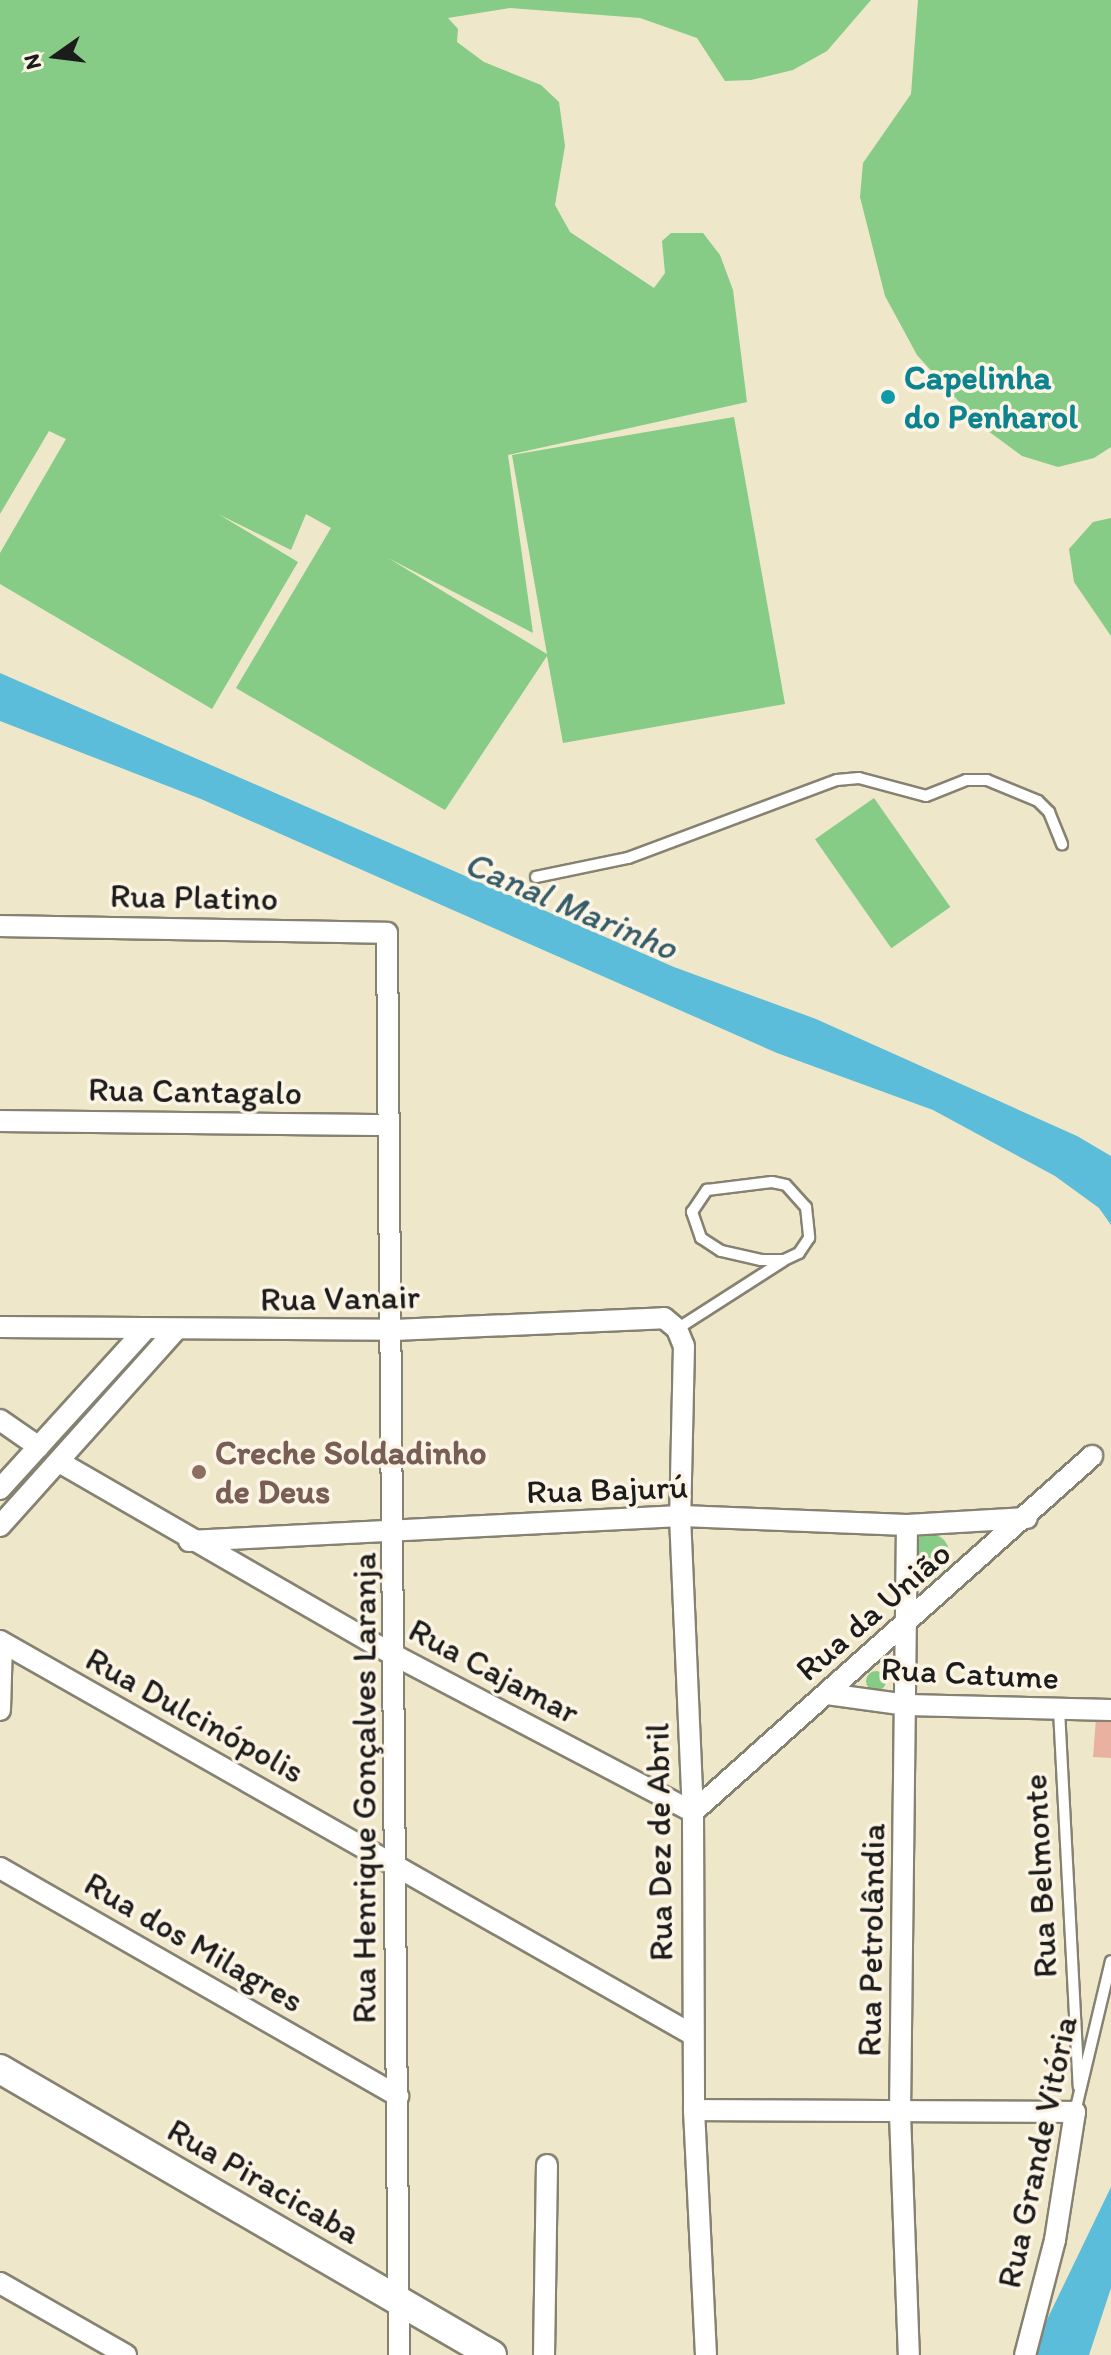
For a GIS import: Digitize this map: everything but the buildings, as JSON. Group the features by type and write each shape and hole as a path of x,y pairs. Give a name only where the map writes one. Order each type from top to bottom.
{"street":[{"name":"Rua Platino","path":"0,926 387,933"},
{"name":"Rua Henrique Gonçalves Laranja","path":"387,933 394,1330 399,2355"},
{"name":"Rua Cantagalo","path":"0,1121 389,1125"},
{"name":"Rua Vanair","path":"0,1327 144,1331 394,1330 664,1318 677,1329"},
{"name":"Rua Dez de Abril","path":"677,1329 684,1346 680,1516 693,1812 694,2110 706,2355"},
{"path":"0,1489 144,1331"},
{"path":"0,1526 61,1463 175,1331"},
{"path":"0,1420 39,1447"},
{"name":"Rua da União","path":"693,1812 1027,1518 1092,1456"},
{"name":"Rua Cajamar","path":"61,1463 189,1541 394,1655 693,1812"},
{"name":"Rua Bajurú","path":"189,1541 680,1516 907,1525 1027,1518"},
{"name":"Rua Petrolândia","path":"907,1525 900,2114 909,2355"},
{"path":"0,1710 1,1642"},
{"name":"Rua Dulcinópolis","path":"1,1642 693,2035"},
{"name":"Rua Catume","path":"827,1694 907,1705 1111,1710"},
{"name":"Rua dos Milagres","path":"0,1868 398,2096"},
{"name":"Rua Piracicaba","path":"0,2069 492,2355"},
{"path":"694,2110 900,2114 1075,2112"},
{"name":"Rua Grande Vitória","path":"1025,2355 1055,2240 1075,2112"},
{"path":"544,2355 547,2165"},
{"path":"0,2283 126,2355"}],"lane":[{"path":"536,877 628,858 837,780 859,778 926,796 966,780 987,780 1038,801 1049,812 1062,845"},
{"path":"677,1329 799,1253 809,1238 810,1223 798,1194 786,1185 736,1183 707,1190 696,1200 694,1226 709,1245 761,1260 784,1260"},
{"name":"Rua Belmonte","path":"1059,1710 1079,2086"},
{"name":"Rua Grande Vitória","path":"1075,2112 1111,1961"}],"green space":[{"path":"0,0 871,0 827,51 793,70 751,80 725,81 697,38 640,18 510,8 448,18 458,29 457,42 484,62 541,85 559,102 565,146 555,205 570,232 654,288 665,273 662,241 671,233 703,233 720,255 733,290 747,402 508,455 533,633 388,558 547,654 512,455 734,417 785,704 563,743 547,656 445,810 236,688 331,528 306,514 291,550 218,514 298,562 212,709 0,584 0,553 66,439 49,431 0,514"},
{"path":"918,0 1111,0 1111,447 1094,458 1058,467 1022,456 980,425 917,355 885,296 860,197 863,163 911,94"},
{"path":"1111,518 1111,636 1074,582 1069,549 1093,522"},
{"path":"874,798 950,907 891,948 815,839"},
{"path":"930,1534 943,1540 949,1553 943,1566 930,1572 917,1566 911,1553 917,1540"},
{"path":"876,1671 883,1674 886,1681 883,1688 876,1691 869,1688 866,1681 869,1674"}],"water":[{"path":"0,673 674,967 816,1019 1077,1136 1111,1156 1111,1225 1099,1208 1055,1176 933,1110 777,1053 201,799 0,721"},
{"path":"1111,2187 1111,2288 1089,2355 1035,2355 1042,2330"}],"place":[{"name":"Capelinha do Penharol","path":"888,397"},
{"name":"Creche Soldadinho de Deus","path":"199,1472"}],"water label":[{"name":"Canal Marinho","path":"571,905"}]}
